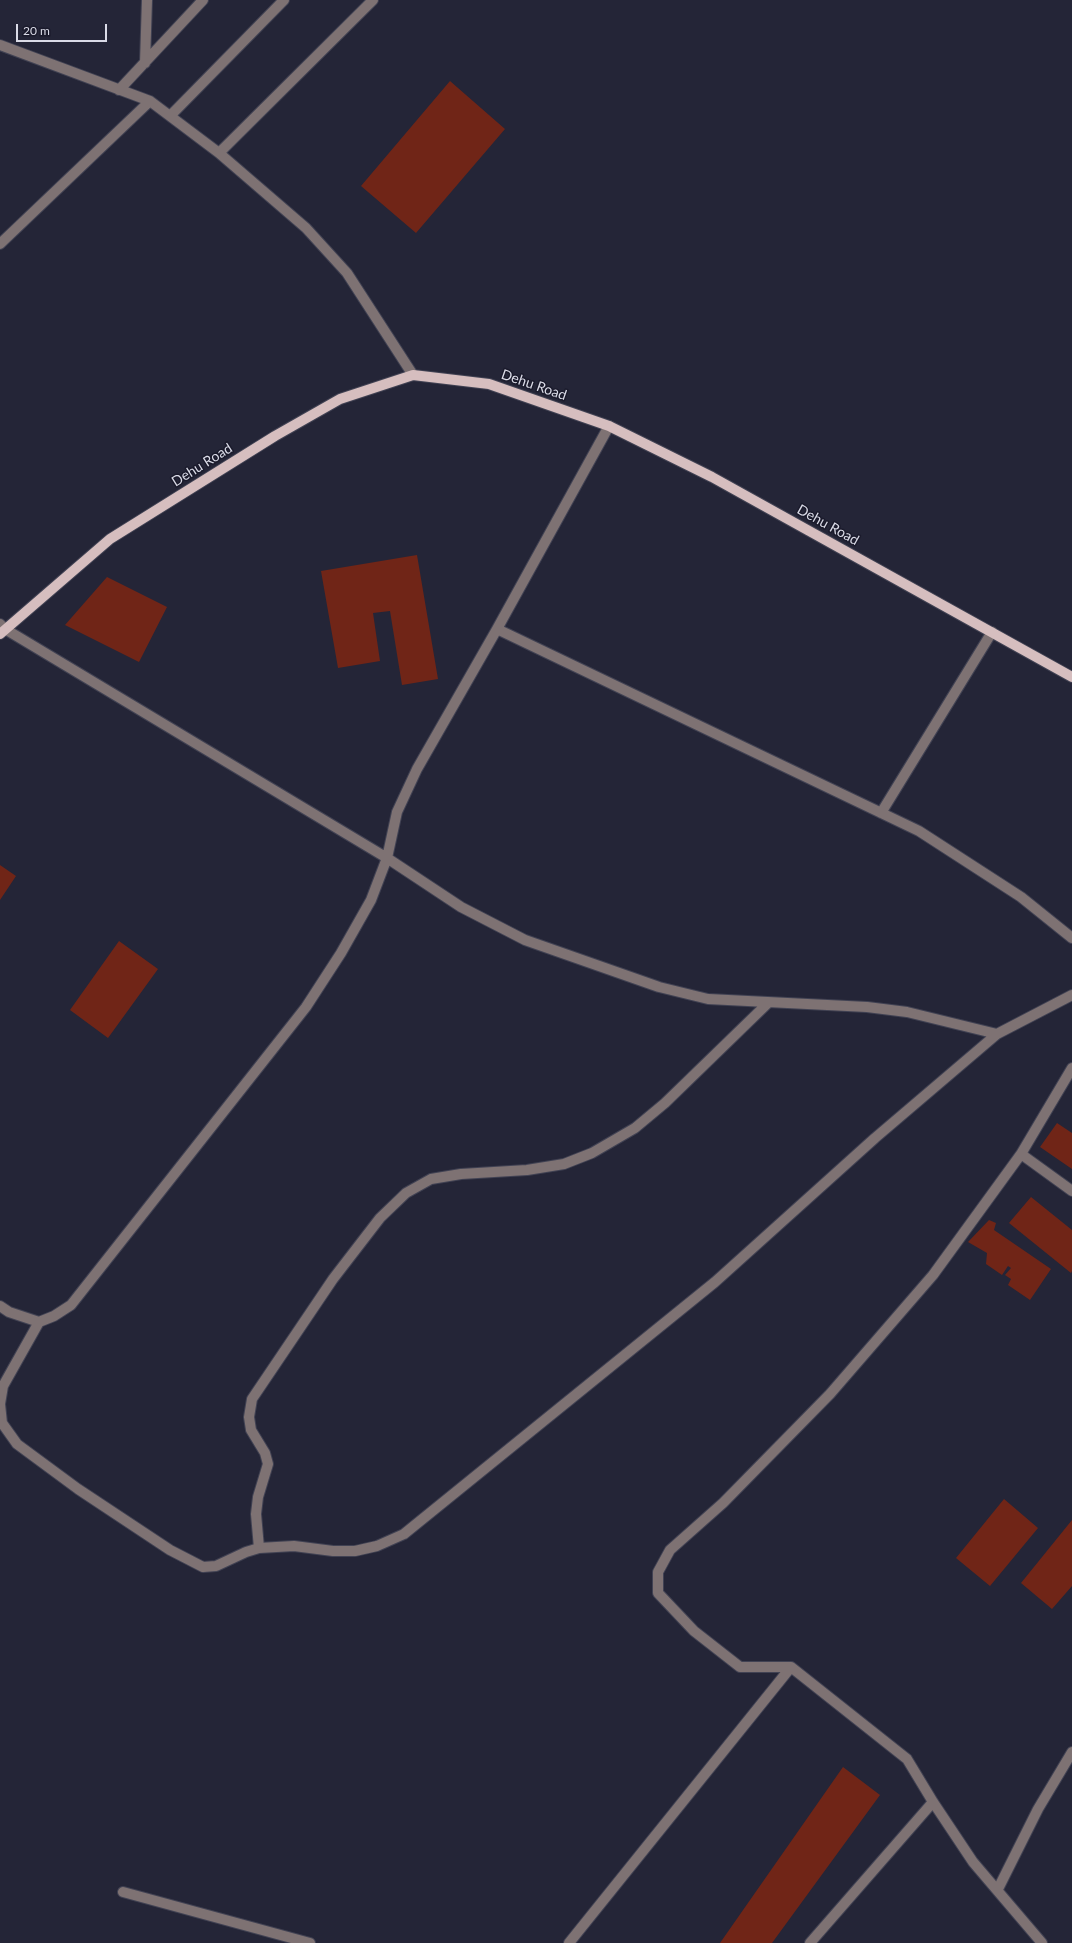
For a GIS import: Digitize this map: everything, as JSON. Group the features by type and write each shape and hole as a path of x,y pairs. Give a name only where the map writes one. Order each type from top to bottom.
{"main road":[{"name":"Dehu Road","path":"2,629 110,539 275,436 340,399 413,375 489,384 609,426 712,477 1072,676"}],"street":[{"path":"145,63 147,0"},
{"path":"119,90 203,0"},
{"path":"170,116 284,0"},
{"path":"219,153 373,0"},
{"path":"0,45 150,101 219,153 306,228 347,273 413,375"},
{"path":"0,244 150,101"},
{"path":"609,426 497,629 416,769 398,812 387,858 371,900 341,953 306,1007 71,1305 54,1316 39,1322 3,1386 0,1404 2,1423 17,1444 78,1489 187,1560 203,1567 216,1566 246,1552 259,1548 294,1546 333,1551 355,1551 377,1546 404,1534 715,1282 882,1132 997,1034 1072,995"},
{"path":"2,629 387,858 461,907 525,940 659,987 708,999 867,1008 908,1012 997,1034"},
{"path":"497,629 919,831 1021,897 1072,938"},
{"path":"882,813 992,632"},
{"path":"259,1548 256,1514 257,1502 268,1464 265,1453 251,1430 249,1417 252,1399 333,1279 380,1218 406,1193 431,1179 461,1174 527,1170 564,1164 592,1153 634,1128 665,1103 768,1003"},
{"path":"1042,1943 998,1889 973,1862 933,1802 907,1759 791,1667 740,1667 694,1631 658,1593 658,1572 670,1550 723,1503 830,1394 923,1287 1021,1154 1072,1068"},
{"path":"1021,1154 1072,1191"},
{"path":"0,1306 9,1312 39,1322"},
{"path":"569,1943 791,1667"},
{"path":"998,1889 1038,1809 1072,1752"},
{"path":"810,1943 933,1802"},
{"path":"123,1892 310,1943"}],"building":[{"path":"450,81 505,129 416,233 361,186"},
{"path":"417,555 438,679 402,685 390,611 373,613 380,661 338,668 321,571"},
{"path":"107,577 167,607 139,662 65,625"},
{"path":"0,865 16,876 0,900"},
{"path":"119,941 158,969 108,1038 70,1010"},
{"path":"1057,1123 1072,1133 1072,1169 1040,1147"},
{"path":"1031,1197 1072,1230 1071,1273 1009,1223"},
{"path":"989,1220 996,1223 994,1230 1051,1269 1030,1300 1008,1285 1011,1279 1005,1275 1011,1268 1008,1266 1002,1275 986,1264 987,1253 968,1242"},
{"path":"1004,1499 1038,1528 990,1586 956,1558"},
{"path":"1072,1520 1072,1586 1052,1609 1021,1583"},
{"path":"843,1767 880,1795 772,1943 720,1943"}]}
